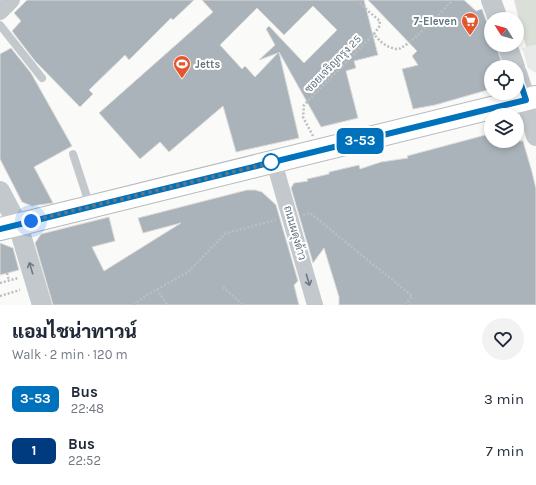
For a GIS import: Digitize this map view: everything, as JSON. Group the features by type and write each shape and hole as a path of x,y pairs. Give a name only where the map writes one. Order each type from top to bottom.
{"main road":[{"path":"9,227 531,99"}],"street":[{"path":"0,12 12,0"},
{"path":"491,0 495,12"},
{"path":"524,86 531,99 536,136"},
{"name":"ถนนผดุงด้าว","path":"274,162 315,305"},
{"path":"0,191 9,227 29,281 42,305"}],"lane":[{"path":"0,25 42,78"},
{"path":"73,154 90,207"}],"path":[{"path":"358,0 380,21 379,27 374,34 380,42 397,49 402,49 417,36 453,0"},
{"name":"ซอยเจริญกรุง 25","path":"320,150 303,117 304,105 374,34"},
{"path":"134,305 147,295 188,272 226,233 310,213 412,296 405,305"},
{"path":"7,273 9,281"},
{"path":"0,283 9,281 29,281"},
{"path":"0,296 29,281"},
{"path":"223,287 243,305"},
{"path":"157,289 167,305"}],"shaded area":[{"path":"514,0 536,0 536,45 526,47 524,39 524,12 517,12"},
{"path":"536,45 536,73 528,68 523,52 524,48"}],"building":[{"path":"27,0 194,0 173,20 171,18 129,60 125,55 89,90 93,94 80,107 35,61 12,31 21,21 14,13"},
{"path":"202,0 364,0 378,55 354,61 356,68 346,71 358,118 321,127 279,52 299,138 236,152 223,106 169,152 160,142 140,159 99,113 213,12","holes":["313,6 337,30 304,63 269,26 266,29 275,45 259,60 278,53 255,77 245,66 242,69 220,45 257,8 284,35"]},
{"path":"368,0 464,0 476,11 482,9 484,15 484,52 498,52 501,60 484,60 484,91 435,105 413,109 402,69 418,65 412,56 417,51"},
{"path":"11,48 31,73 72,146 34,167 53,203 32,206 22,202 0,159 0,54"},
{"path":"484,135 484,148 524,148 524,144 536,189 536,305 339,305 339,297 324,248 313,263 291,188 294,183 308,181 307,179 329,174 329,172 359,165 360,169 381,162 408,158 407,156"},
{"path":"247,190 262,192 276,205 298,281 294,285 299,305 53,305 35,243 41,234 109,217 115,241 92,247 104,271 181,223 143,233 138,218"},
{"path":"0,243 13,248 19,270 0,275"}],"bus line":[{"name":"3-53","path":"0,229 526,100 524,94"}],"place":[{"name":"7-Eleven","path":"470,36"},
{"name":"Jetts","path":"182,79"}],"route":[{"path":"31,221 274,162 271,162"}]}
